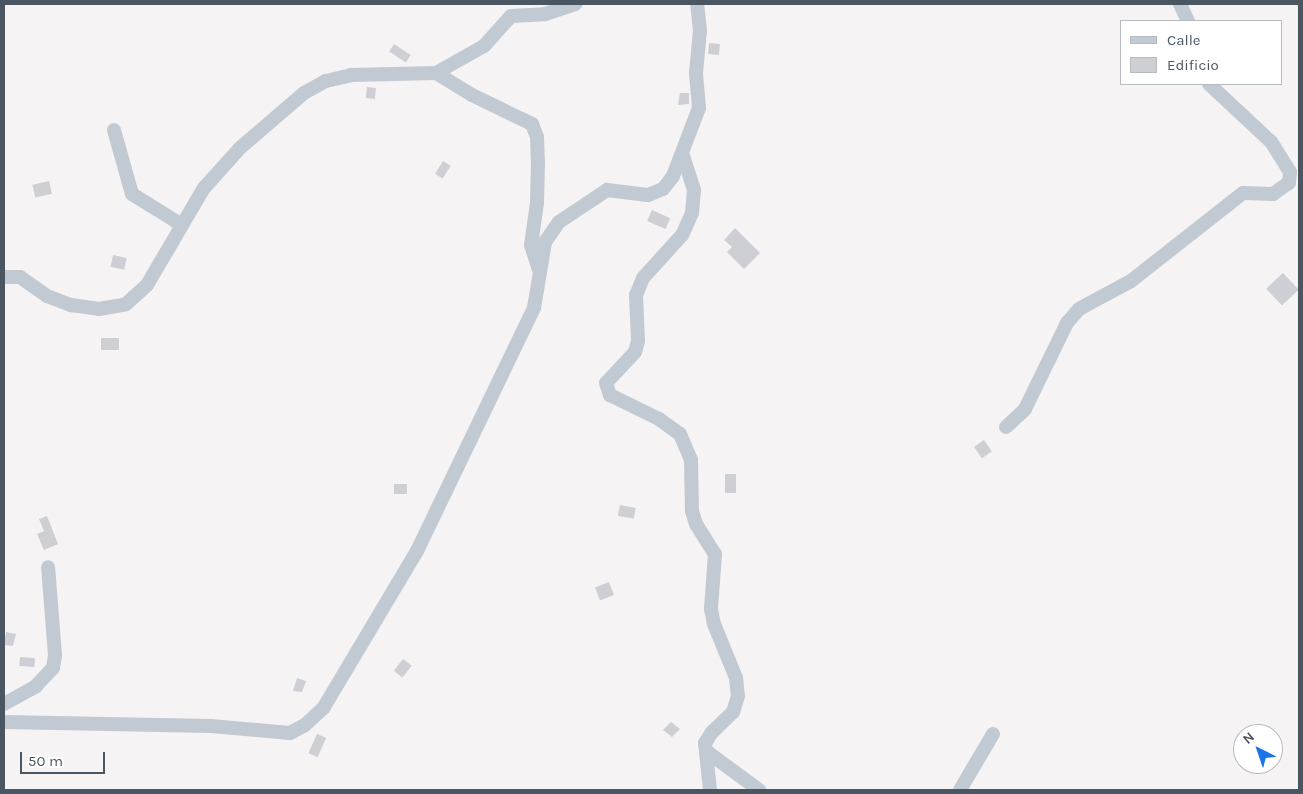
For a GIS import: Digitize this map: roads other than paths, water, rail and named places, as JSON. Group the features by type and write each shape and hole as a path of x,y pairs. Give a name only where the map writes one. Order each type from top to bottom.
{"street":[{"path":"4,277 20,277 47,296 71,305 98,309 119,306 142,291 204,188 240,148 304,93 326,81 350,75 436,73 484,46 511,16 545,14 575,4"},
{"path":"4,722 211,726 290,733 305,725 324,707 417,551 534,308 545,242 559,222 607,190 648,194 663,189 683,156 698,108 696,73 700,31 697,4"},
{"path":"1180,4 1188,20"},
{"path":"436,73 472,95 532,124 537,137 538,162 537,203 531,244 540,271"},
{"path":"1006,427 1025,409 1028,397 1046,370 1067,323 1079,309 1132,281 1243,193 1273,194 1289,183 1290,172 1270,142 1210,85"},
{"path":"114,130 132,194 182,225"},
{"path":"683,156 694,190 692,212 682,235 642,278 636,295 638,341 635,352 606,383 610,395 660,419 680,434 691,460 692,511 696,524 715,554 711,601 714,624 726,645 738,696 733,712 712,732 706,743 710,790"},
{"path":"4,704 36,686 53,668 55,655 48,567"},
{"path":"960,790 992,734"},
{"path":"706,751 759,790"}]}
